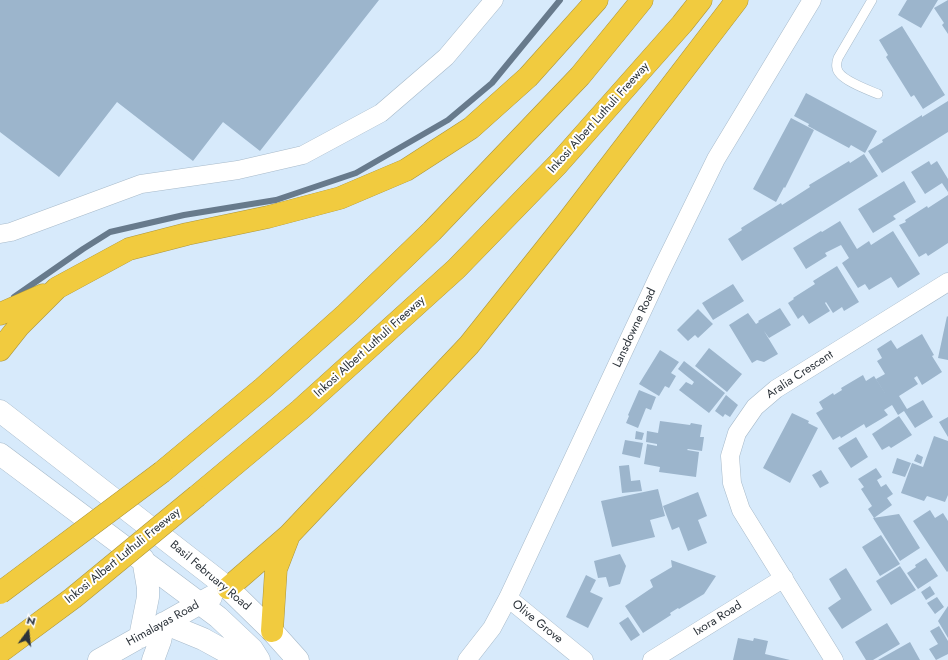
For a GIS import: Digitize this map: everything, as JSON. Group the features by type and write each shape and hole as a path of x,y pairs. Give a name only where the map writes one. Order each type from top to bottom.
{"highway":[{"path":"0,314 57,288 129,248 268,217 340,198 406,170 471,128 528,77 597,0"},
{"path":"0,593 162,472 263,388 340,320 432,231 580,76 642,0"},
{"name":"Inkosi Albert Luthuli Freeway","path":"0,652 73,598 300,410 456,269 558,164 682,24 701,0"},
{"path":"228,588 289,535 469,345 567,222 737,0"},
{"path":"0,350 19,326 57,288"},
{"path":"272,631 276,569 289,535"}],"street":[{"path":"0,234 11,232 141,184 238,170 303,155 381,113 446,57 494,0"},
{"name":"Lansdowne Road","path":"467,660 492,628 508,598 664,265 716,159 812,0"},
{"name":"Aralia Crescent","path":"834,660 741,510 732,483 730,456 737,433 755,406 776,389 948,282"},
{"name":"Basil February Road","path":"0,411 228,588 298,658"},
{"path":"0,454 143,559 218,617 252,649 259,660"},
{"path":"140,637 148,597 143,559"},
{"name":"Ixora Road","path":"652,660 784,578"},
{"name":"Himalayas Road","path":"99,660 228,588"},
{"name":"Olive Grove","path":"508,598 584,660"},
{"path":"152,660 160,641 164,623 203,639 241,660"}],"lane":[{"path":"872,0 838,58 836,67 839,74 846,79 878,94"}],"building":[{"path":"0,0 379,0 260,151 223,122 193,161 117,102 59,177 0,132"},
{"path":"907,0 938,0 921,28 898,15"},
{"path":"948,0 948,34 942,25 944,23 934,8"},
{"path":"902,26 945,95 923,109 914,95 911,97 886,57 888,55 879,40"},
{"path":"806,93 877,131 865,153 851,145 849,148 808,126 809,124 794,116"},
{"path":"948,101 948,132 882,173 868,151 883,142 882,140 922,115 922,117"},
{"path":"791,118 814,130 785,188 784,187 776,202 753,189"},
{"path":"864,154 878,176 742,261 728,239 742,230 741,228 810,187 809,185 849,161 850,163"},
{"path":"929,161 931,165 937,161 948,179 948,192 942,183 925,194 911,172"},
{"path":"904,181 916,202 893,216 896,219 873,233 858,209"},
{"path":"948,195 948,243 928,256 926,253 919,257 899,225 906,222 905,220 927,206 928,208"},
{"path":"840,221 857,249 869,241 871,245 893,231 920,274 898,288 891,277 869,290 865,284 858,288 842,263 849,258 841,245 825,253 827,256 806,269 793,248"},
{"path":"837,266 859,302 844,311 842,307 833,313 826,302 825,303 830,311 809,324 803,315 798,319 788,303 794,299 793,298 815,284 813,281"},
{"path":"733,284 744,301 713,320 702,303"},
{"path":"780,308 791,325 769,338 764,331 778,354 764,362 757,360 752,363 729,325 748,313 756,324 759,322 758,321"},
{"path":"698,309 713,324 698,338 695,335 688,341 677,330"},
{"path":"947,316 948,317 948,360 938,358"},
{"path":"922,334 934,355 932,356 942,372 922,385 917,376 914,378 918,384 899,396 907,409 923,400 933,417 915,428 904,411 898,415 892,405 884,410 888,415 866,428 864,424 841,438 840,436 833,440 816,413 823,409 819,402 833,393 834,395 842,390 841,388 863,375 866,381 874,376 890,401 876,379 885,374 877,361 882,358 877,349 891,340 897,349"},
{"path":"709,348 742,374 727,392 695,366"},
{"path":"660,350 679,362 671,373 676,376 669,388 665,386 659,396 639,384"},
{"path":"684,361 725,393 709,413 679,390 686,382 692,385 694,382 678,369"},
{"path":"639,390 656,397 651,410 646,408 638,428 626,423"},
{"path":"726,395 738,405 730,417 725,414 723,417 715,411"},
{"path":"792,413 809,421 808,423 818,428 790,483 763,468"},
{"path":"899,416 912,435 891,448 889,446 882,450 872,434"},
{"path":"948,417 948,437 939,422"},
{"path":"660,421 702,425 700,437 704,437 702,451 687,450 699,452 696,477 659,472 660,467 644,464 647,444 657,446 657,444 646,442 647,431 658,433"},
{"path":"636,431 644,433 642,440 635,439"},
{"path":"934,436 948,441 948,495 945,502 927,496 924,501 901,493 912,463 923,467"},
{"path":"856,437 868,457 851,468 838,448"},
{"path":"625,440 643,443 640,458 622,454"},
{"path":"917,454 923,457 921,464 914,461"},
{"path":"897,458 911,463 905,477 892,473"},
{"path":"629,465 631,481 640,480 642,491 622,493 619,466"},
{"path":"876,468 882,477 877,480 881,487 886,484 893,494 887,498 892,505 874,518 868,509 872,506 861,489 864,487 858,479"},
{"path":"821,470 829,483 820,488 812,475"},
{"path":"658,489 665,516 650,520 655,537 612,547 601,501"},
{"path":"698,492 707,516 698,520 707,543 688,551 679,527 672,530 663,506"},
{"path":"930,510 935,518 943,513 948,521 947,572 913,521"},
{"path":"899,514 920,548 900,561 873,518"},
{"path":"881,535 900,564 880,576 862,547"},
{"path":"620,554 626,566 620,584 609,587 606,577 598,578 594,561"},
{"path":"926,558 938,576 918,589 907,573 916,567 915,565"},
{"path":"671,560 716,576 704,594 670,613 671,615 643,633 625,606 653,587 650,580 672,567"},
{"path":"900,566 916,590 891,605 876,581"},
{"path":"846,568 872,610 842,629 828,608 841,599 829,579"},
{"path":"586,575 596,580 590,592 603,598 588,628 566,617"},
{"path":"930,586 935,594 926,600 921,592"},
{"path":"937,597 944,607 935,614 927,603"},
{"path":"948,606 948,638 938,621"},
{"path":"628,617 640,635 631,641 619,623"},
{"path":"887,623 900,644 873,660 866,660 855,642"},
{"path":"939,626 948,641 948,654 936,660 929,649 938,644 930,631"},
{"path":"738,638 753,641 754,638 768,641 765,654 790,660 733,660"},
{"path":"910,642 920,660 878,660"}],"waterway":[{"path":"14,297 110,232 184,215 276,200 356,173 448,120 492,83 560,0"}]}
